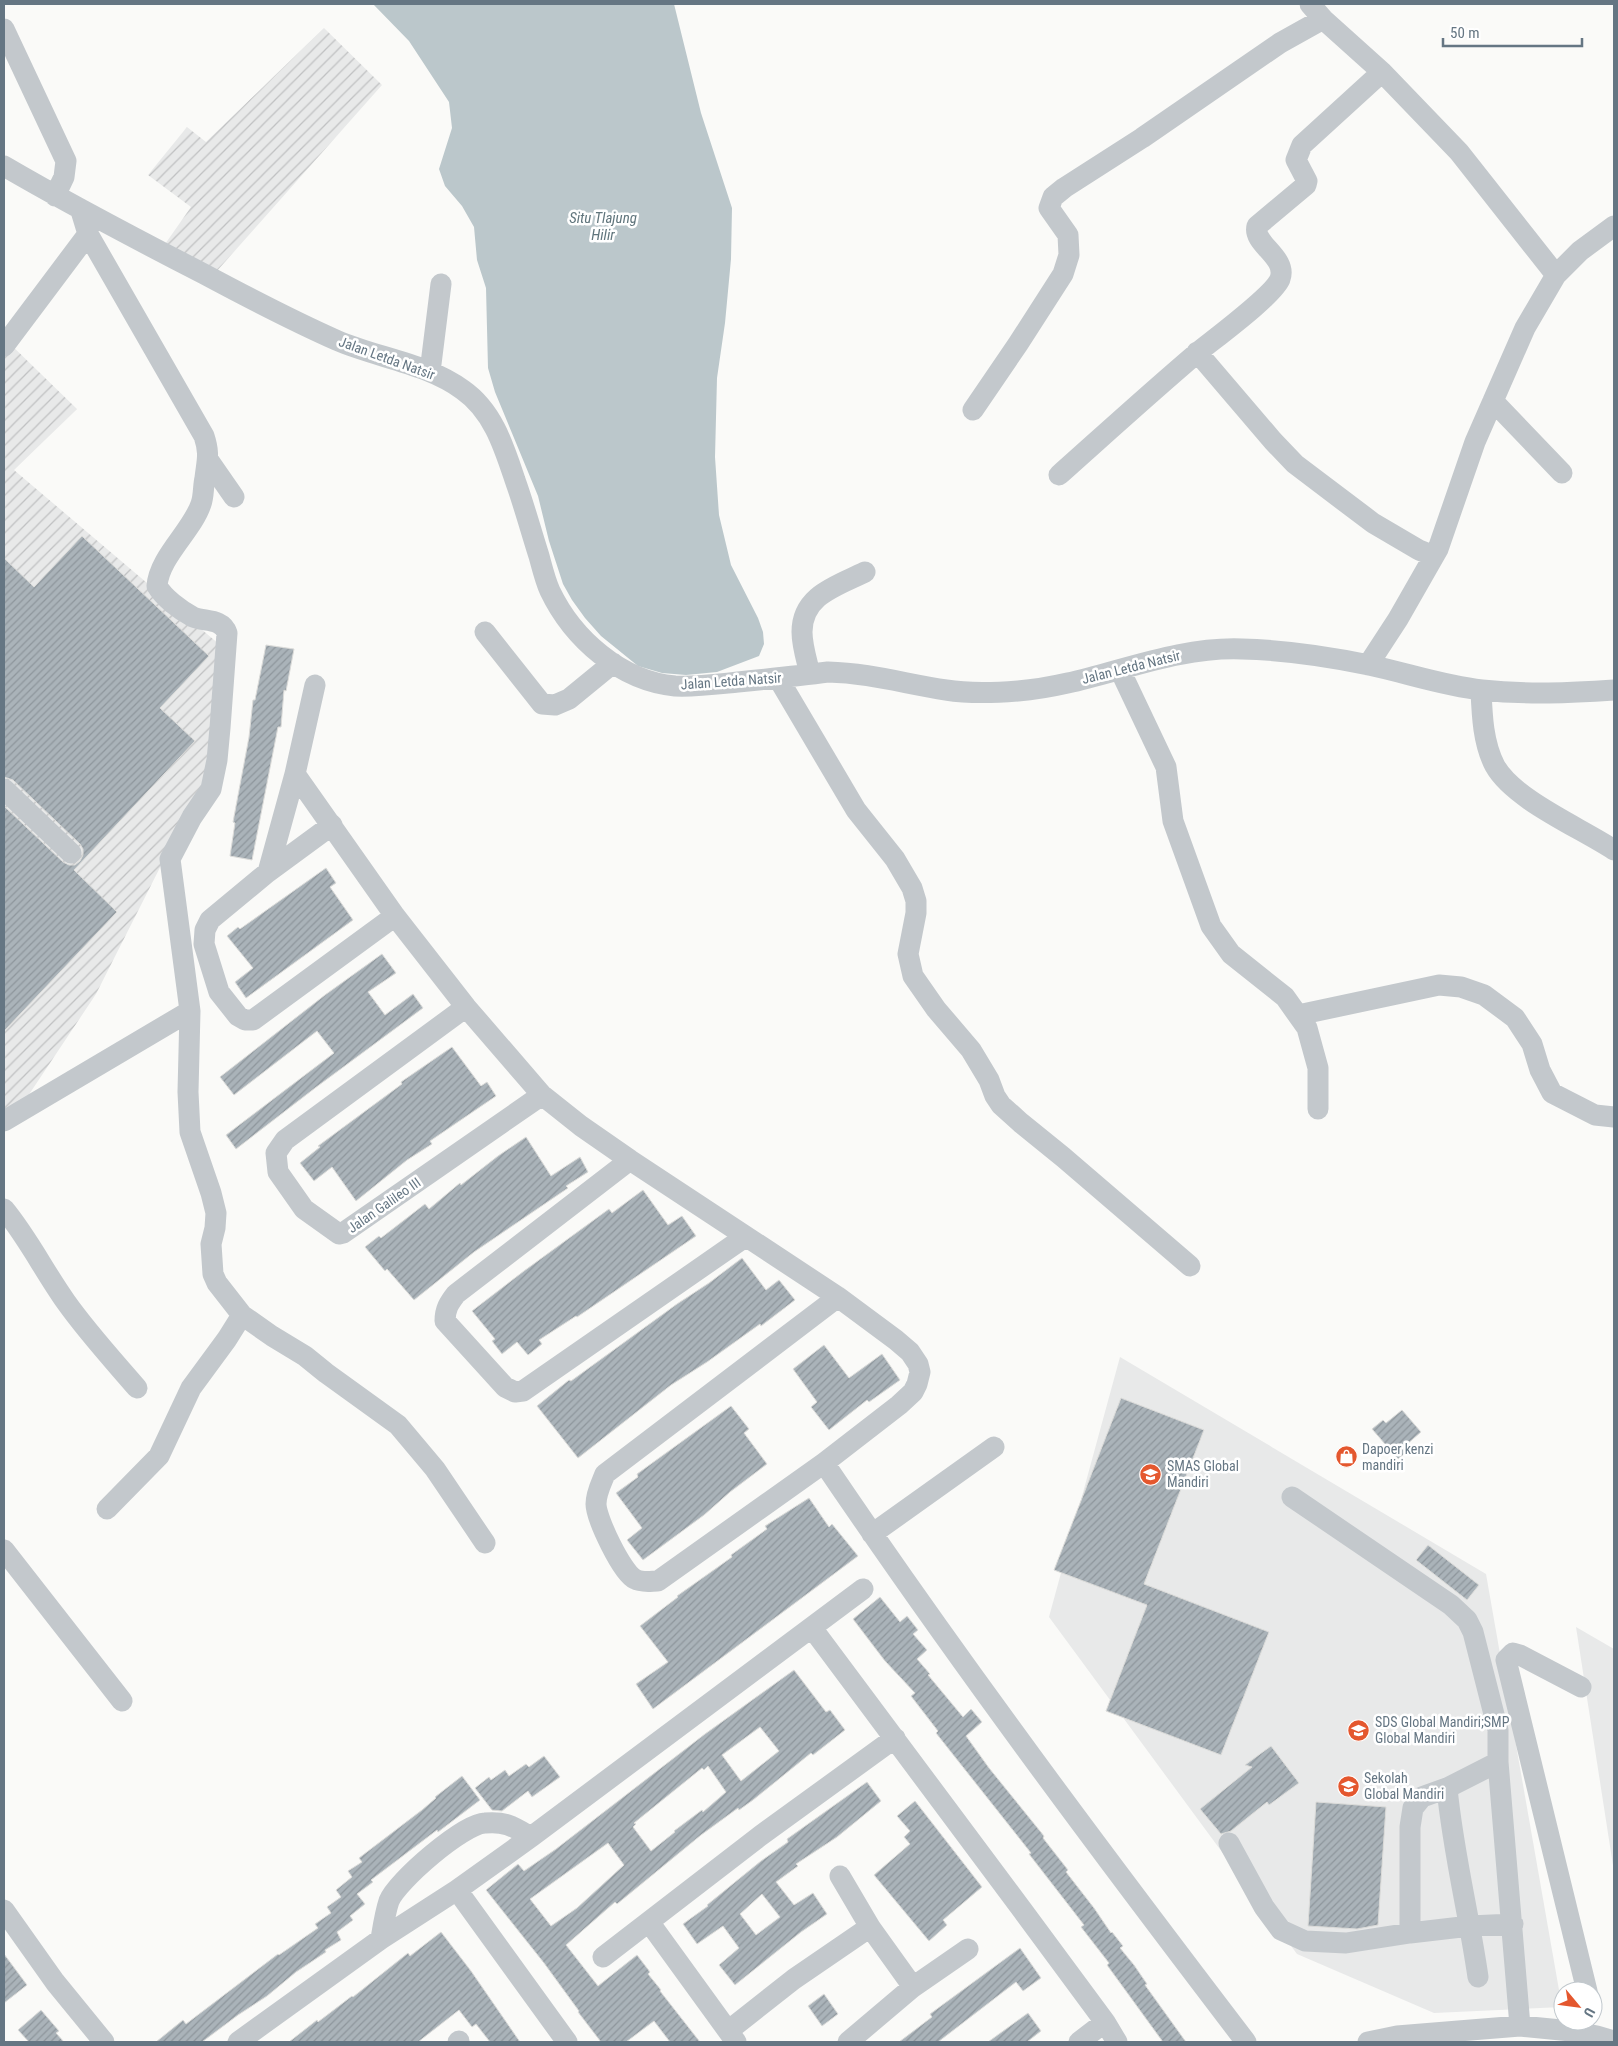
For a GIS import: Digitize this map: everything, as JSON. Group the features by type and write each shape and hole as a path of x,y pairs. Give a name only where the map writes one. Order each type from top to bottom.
{"street":[{"path":"973,410 1063,274 1069,255 1068,236 1049,208 1053,197 1280,43 1316,11 1382,72 1459,152 1556,275"},
{"path":"4,29 66,161 64,177 54,196"},
{"path":"1060,475 1197,352 1252,308 1277,284 1281,270 1279,263 1260,240 1256,232 1257,226 1306,185 1307,181 1296,160 1302,146 1382,72"},
{"name":"Jalan Letda Natsir","path":"4,166 82,211 247,297 335,340 430,372 462,389 487,414 498,435 508,460 550,590 562,612 595,651 613,663 649,681 674,686 701,686 828,672 864,674 930,687 977,693 1049,687 1178,654 1213,649 1270,651 1368,665 1481,690 1533,694 1614,690"},
{"path":"82,211 88,234 204,436 208,450 209,461 205,476 202,504 162,569 157,586 164,595 187,613 195,618 220,624 227,633 217,760 211,789 192,817 170,859 190,1011 190,1132 216,1212 211,1244 213,1274 217,1283 242,1314 272,1336 305,1356 398,1425 435,1469 485,1543"},
{"path":"1368,665 1398,619 1434,556 1445,531 1475,442 1525,328 1556,275 1580,251 1614,226"},
{"path":"4,346 88,234"},
{"path":"430,372 441,284"},
{"path":"1197,352 1295,464 1372,523 1419,550 1434,556"},
{"path":"1493,401 1562,473"},
{"path":"209,461 234,497"},
{"path":"810,674 802,633 807,608 815,599 865,572"},
{"path":"485,632 542,704 555,705 569,699 613,663"},
{"path":"1120,670 1166,767 1173,821 1210,926 1231,954 1285,996 1307,1028 1315,1050 1318,1068 1318,1109"},
{"path":"778,678 856,810 895,859 912,888 916,901 916,914 908,954 913,976 936,1009 970,1050 1001,1105 1190,1266"},
{"path":"268,872 295,774 315,685"},
{"path":"1481,690 1482,724 1494,764 1501,775 1544,809 1614,850"},
{"path":"295,774 396,916 466,1007 542,1095 581,1126 630,1160 838,1297 896,1340 910,1352 918,1364 920,1372 913,1392 824,1463 658,1581 647,1582 634,1579 624,1568 608,1539 596,1506 597,1491 605,1474 838,1297"},
{"path":"4,789 71,852"},
{"path":"332,825 268,872 210,920 205,930 204,944 218,992 238,1016 245,1020 253,1020 396,916"},
{"path":"1298,1015 1439,986 1461,987 1484,995 1515,1018 1532,1044 1540,1070 1552,1093 1595,1115 1614,1117"},
{"name":"Jalan Galileo III","path":"466,1007 285,1140 276,1152 276,1168 304,1209 339,1234 343,1233 542,1095"},
{"path":"4,1121 190,1011"},
{"path":"630,1160 456,1294 448,1304 445,1312 445,1321 505,1387 515,1392 523,1391 745,1237"},
{"path":"4,1209 29,1242 64,1300 86,1329 137,1388"},
{"path":"107,1509 159,1456 191,1388 227,1340 242,1314"},
{"path":"872,1534 994,1447"},
{"path":"824,1463 872,1534 1065,1804 1246,2042"},
{"path":"1292,1497 1451,1606 1467,1620 1473,1632 1498,1730 1498,1762 1520,2026"},
{"path":"4,1550 122,1701"},
{"path":"238,2042 380,1939 457,1890 531,1837 863,1589"},
{"path":"812,1628 1105,2022 1117,2042"},
{"path":"1581,1687 1520,1655 1513,1653 1506,1660 1585,1981"},
{"path":"603,1957 760,1836 895,1738"},
{"path":"1410,1933 1410,1827 1412,1808 1422,1796 1447,1788 1498,1762"},
{"path":"1447,1788 1451,1832 1478,1977"},
{"path":"380,1939 390,1901 398,1888 412,1871 463,1832 483,1822 508,1824 531,1837"},
{"path":"1229,1843 1264,1907 1281,1930 1305,1940 1346,1943 1470,1926 1512,1924"},
{"path":"840,1876 870,1927 913,1987"},
{"path":"457,1890 567,2042"},
{"path":"4,1910 55,1982 104,2042"},
{"path":"649,1922 732,2037 794,1979 870,1927"},
{"path":"848,2042 913,1987 968,1949"},
{"path":"1079,2042 1105,2022"},
{"path":"1368,2042 1397,2036 1520,2026 1553,2029"}],"shaded area":[{"path":"324,28 382,85 208,281 163,247 191,207 148,175 187,127 206,142"},
{"path":"4,338 77,409 14,470 220,645 216,762 183,822 96,994 4,1132"},
{"name":"Sekolah Global Mandiri","path":"1120,1357 1486,1574 1557,1981 1553,1981 1553,2007 1434,2013 1297,1954 1049,1617"},
{"path":"1576,1627 1614,1649 1614,1872"}],"water":[{"name":"Situ Tlajung Hilir","path":"373,4 674,4 701,113 732,208 731,259 725,323 717,378 715,457 719,515 731,565 758,618 763,632 764,644 759,656 717,672 686,675 662,673 638,666 601,636 572,600 563,584 549,541 538,496 495,392 488,368 486,288 477,260 474,227 462,206 445,186 439,169 452,128 449,102 409,41"}],"building":[{"path":"82,536 209,656 160,708 195,741 74,870 117,912 4,1031 4,806 63,862 75,865 83,855 83,849 13,780 4,777 4,558 34,587"},
{"path":"266,645 294,649 286,691 284,690 281,727 278,727 252,860 230,856 235,823 233,822 249,737 253,700 255,700"},
{"path":"326,868 336,883 330,887 353,920 246,998 235,982 253,968 227,936 238,927 240,929"},
{"path":"382,954 396,973 368,992 385,1015 413,994 423,1008 236,1149 226,1135 334,1053 317,1031 234,1095 220,1077 325,995"},
{"path":"452,1047 481,1086 487,1082 496,1096 430,1141 432,1144 407,1160 356,1201 332,1167 314,1181 300,1163 320,1147 318,1146 402,1084 401,1082"},
{"path":"526,1137 551,1176 580,1157 588,1172 566,1186 568,1188 474,1252 414,1300 387,1269 385,1271 365,1247 379,1236 381,1238 425,1204 429,1209 460,1183 461,1185"},
{"path":"643,1190 668,1225 682,1216 696,1236 577,1317 539,1340 542,1344 528,1355 517,1342 502,1354 492,1341 495,1339 472,1311 609,1209 612,1213"},
{"path":"742,1258 766,1290 779,1280 795,1300 761,1326 760,1324 671,1385 578,1458 537,1406 569,1380 571,1381"},
{"path":"824,1345 849,1378 882,1354 900,1380 869,1402 867,1400 829,1430 811,1407 817,1402 793,1369"},
{"path":"1121,1398 1204,1430 1144,1584 1269,1632 1221,1755 1106,1711 1147,1605 1054,1570"},
{"path":"731,1406 749,1429 744,1433 767,1464 730,1492 704,1515 643,1560 627,1540 642,1528 616,1493 638,1477 637,1474"},
{"path":"1402,1410 1421,1432 1405,1446 1409,1450 1398,1459 1372,1429 1383,1420 1386,1423"},
{"path":"809,1498 829,1527 832,1524 858,1556 653,1709 636,1684 668,1662 640,1626 767,1529 765,1526"},
{"path":"1428,1545 1479,1585 1467,1600 1416,1560"},
{"path":"880,1597 900,1622 907,1616 918,1630 913,1634 927,1650 917,1659 930,1674 928,1675 963,1717 971,1709 982,1722 966,1736 989,1768 1044,1836 1043,1838 1068,1870 1066,1872 1111,1933 1123,1946 1120,1948 1134,1965 1147,1984 1145,1985 1186,2042 1163,2042 1107,1965 1109,1963 1081,1927 1084,1925 1029,1854 1031,1853 936,1733 938,1731 911,1696 915,1693 885,1661 853,1619"},
{"path":"794,1670 826,1712 830,1710 845,1730 813,1755 811,1753 753,1800 739,1810 738,1808 701,1835 617,1904 615,1902 566,1945 598,1986 637,1955 650,1972 648,1974 660,1991 700,2042 670,2042 654,2021 626,2042 601,2042 544,1963 486,1890 518,1864 524,1871 556,1849 705,1734","holes":["760,1727 779,1751 741,1781 722,1755","708,1766 726,1792 651,1851 633,1827 636,1824 634,1823 702,1768 704,1770","608,1843 624,1865 577,1908 551,1926 530,1899"]},
{"path":"1271,1746 1299,1783 1269,1805 1267,1802 1231,1831 1221,1834 1200,1809 1252,1767 1245,1765"},
{"path":"544,1756 560,1777 532,1797 528,1791 502,1811 492,1810 475,1788 489,1777 491,1780 505,1770 509,1776 526,1764 529,1767"},
{"path":"462,1776 480,1800 371,1880 373,1882 357,1894 365,1904 350,1916 353,1920 337,1932 341,1940 202,2042 156,2042 183,2020 186,2024 278,1954 318,1928 315,1924 331,1913 327,1907 341,1897 336,1890 352,1877 348,1871 362,1862 359,1858 422,1810"},
{"path":"867,1782 881,1801 837,1837 796,1864 798,1866 776,1882 794,1905 813,1893 827,1914 801,1932 735,1985 719,1965 739,1948 723,1926 697,1944 683,1924 708,1906 761,1861 788,1842 787,1839","holes":["762,1894 780,1917 756,1935 740,1914"]},
{"path":"915,1801 982,1887 943,1920 947,1925 929,1941 874,1875 910,1844 904,1837 910,1831 897,1816"},
{"path":"1316,1802 1386,1807 1378,1925 1357,1929 1308,1926"},
{"path":"441,1932 471,1971 520,2042 490,2042 476,2024 472,2027 459,2010 418,2042 289,2042 317,2020 318,2022 353,1997 408,1953 410,1956"},
{"path":"1020,1948 1041,1978 1023,1991 1016,1982 938,2042 899,2042 932,2017 930,2014"},
{"path":"4,1954 27,1985 4,2003"},
{"path":"824,1994 838,2014 822,2026 808,2006"},
{"path":"41,2010 59,2031 56,2033 64,2042 29,2042 18,2030"},
{"path":"1028,2013 1041,2031 1027,2042 988,2042"}],"place":[{"name":"Dapoer kenzi mandiri","path":"1346,1457"},
{"name":"SMAS Global Mandiri","path":"1151,1474"},
{"name":"SDS Global Mandiri;SMP Global Mandiri","path":"1359,1730"},
{"name":"Sekolah Global Mandiri","path":"1348,1786"}]}
